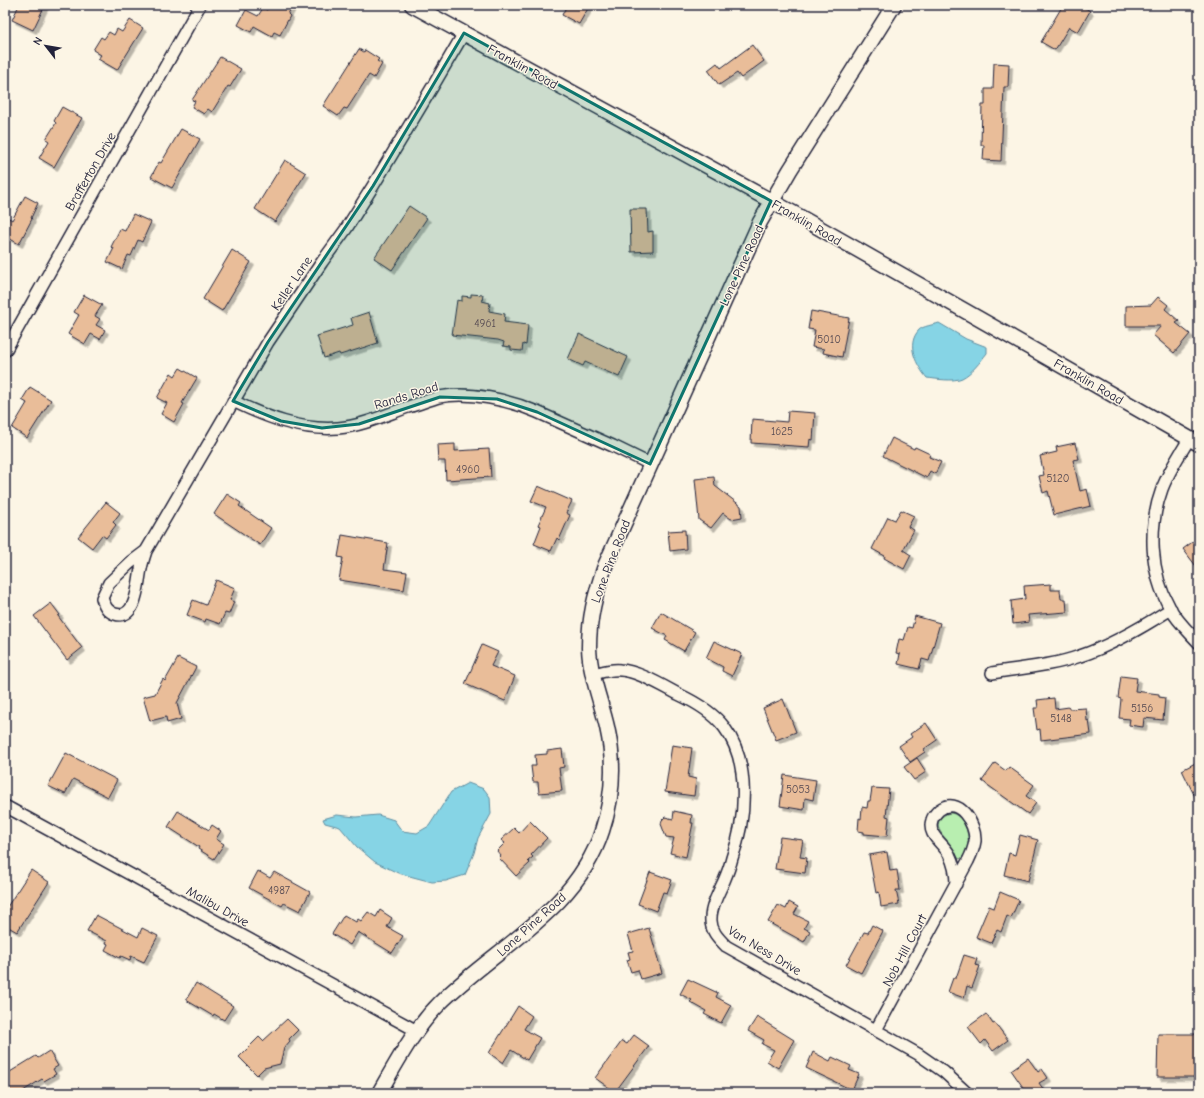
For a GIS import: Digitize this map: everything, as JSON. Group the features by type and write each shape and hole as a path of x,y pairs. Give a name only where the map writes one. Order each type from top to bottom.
{"street":[{"name":"Brafferton Drive","path":"5,351 200,5"},
{"name":"Franklin Road","path":"412,5 771,202 1194,441"},
{"name":"Lone Pine Road","path":"379,1093 417,1031 428,1016 451,992 545,914 578,878 593,853 602,832 607,812 611,791 612,771 611,751 607,728 593,674 590,642 590,619 594,596 605,566 650,464 760,222 894,5"},
{"name":"Keller Lane","path":"146,551 116,576 105,590 102,598 104,604 115,614 121,615 127,613 133,607 136,599 141,567 146,551 268,342 346,229 464,33"},
{"name":"Rands Road","path":"233,401 281,422 302,426 337,428 359,424 440,397 462,396 497,399 532,409 650,464"},
{"path":"1194,441 1175,463 1162,489 1154,521 1154,556 1160,586 1171,609 1199,643"},
{"path":"992,672 1058,662 1080,656 1137,629 1171,609"},
{"name":"Van Ness Drive","path":"593,674 618,670 634,673 659,684 697,704 724,727 731,737 741,764 743,808 740,831 733,856 711,917 712,928 717,937 726,946 930,1062 944,1072 967,1093"},
{"name":"Malibu Drive","path":"5,806 417,1031"},
{"name":"Nob Hill Court","path":"876,1030 956,884 968,862 973,850 974,835 972,822 967,815 956,807 950,806 940,809 935,814 932,820 931,828 932,833 948,853 956,872 956,884"}],"highlighted area":[{"path":"464,33 771,201 650,464 537,412 497,399 440,397 359,424 322,428 281,421 233,401 268,342 373,186"}],"green space":[{"path":"951,813 957,815 962,820 968,834 965,855 960,859 958,858 953,847 942,834 938,825 942,817"}],"water":[{"path":"939,323 966,339 987,347 987,353 982,360 962,378 950,380 927,378 916,361 913,349 915,336 919,330"},
{"path":"468,783 484,789 490,797 491,814 478,838 465,875 446,881 432,882 398,873 375,862 357,847 340,827 325,823 323,819 337,815 356,817 378,815 394,820 402,831 417,833 429,826 451,792"}],"building":[{"path":"19,5 45,5 33,30 12,20"},
{"path":"270,5 293,5 288,14 290,16 280,35 274,32 272,36 254,26 251,32 238,25 246,10 258,16 263,8 267,10"},
{"path":"567,5 590,5 579,24 562,15"},
{"path":"1063,5 1081,5 1090,11 1078,32 1069,27 1055,50 1041,42"},
{"path":"130,20 143,28 117,70 98,59 101,55 93,50 101,37 104,39 109,32 114,35 117,29 122,32"},
{"path":"752,45 764,61 741,78 737,73 719,85 708,70 717,63 721,68"},
{"path":"359,49 364,52 365,50 379,59 377,61 382,64 374,78 369,75 347,109 344,108 338,116 323,106"},
{"path":"220,57 241,69 230,87 228,86 212,112 208,109 204,114 192,107 195,101 192,100"},
{"path":"994,63 1009,64 1008,87 1004,87 1001,161 983,160 984,145 981,145 982,105 985,105 985,89 993,89"},
{"path":"62,107 82,118 54,167 39,158 49,141 46,139 56,123 54,121"},
{"path":"181,129 200,139 172,188 151,177"},
{"path":"285,160 306,173 275,222 255,209"},
{"path":"25,196 38,203 31,218 32,219 19,244 5,236 5,226 9,218 12,220"},
{"path":"409,206 427,218 392,270 374,258"},
{"path":"630,209 647,209 648,232 653,231 653,251 631,252"},
{"path":"133,214 151,222 142,242 138,240 131,256 128,255 122,269 107,262 114,248 111,247 120,229 125,231"},
{"path":"232,250 251,262 222,311 203,299"},
{"path":"471,294 483,295 482,301 490,303 489,311 505,314 504,322 528,325 526,345 523,344 522,351 511,350 511,347 503,346 504,342 498,340 452,335 457,300 462,301 462,296 471,297"},
{"path":"84,295 102,305 95,316 100,319 96,325 105,330 100,339 91,334 85,344 68,334 79,315 74,312"},
{"path":"1158,297 1168,305 1165,309 1179,321 1176,323 1190,334 1174,353 1153,335 1161,326 1126,326 1126,306 1151,305"},
{"path":"811,311 849,318 842,357 823,353 824,349 812,347 815,330 808,329"},
{"path":"369,312 378,343 340,355 339,353 324,358 317,336 353,325 351,318"},
{"path":"579,334 628,357 619,377 585,362 583,366 568,359"},
{"path":"180,368 197,378 182,403 184,404 174,422 161,414 167,403 157,398 171,373 175,376"},
{"path":"30,387 51,400 27,438 12,428 27,403 22,400"},
{"path":"788,411 815,413 813,440 810,439 809,447 751,443 752,419 787,422"},
{"path":"892,438 914,449 915,447 930,454 929,457 941,462 935,474 930,471 927,478 883,456"},
{"path":"1075,443 1079,459 1073,460 1080,491 1087,489 1091,506 1054,515 1048,491 1043,493 1039,476 1044,475 1040,456 1057,452 1056,447"},
{"path":"455,444 455,451 489,449 491,477 446,480 445,461 438,461 437,445"},
{"path":"714,477 715,486 741,506 742,517 731,519 723,513 711,528 699,520 695,479"},
{"path":"538,486 572,501 566,513 570,515 559,540 557,538 551,551 534,544 541,526 538,525 546,507 531,501"},
{"path":"227,494 241,503 239,506 271,528 260,545 214,514"},
{"path":"106,502 120,513 113,522 116,525 106,538 102,535 92,548 78,537"},
{"path":"901,510 914,516 908,527 914,530 903,550 911,555 904,569 884,558 885,556 872,549 888,517 895,520"},
{"path":"685,530 686,549 670,551 668,531"},
{"path":"342,535 388,543 384,569 407,572 404,590 339,580 343,558 338,557"},
{"path":"1199,537 1199,570 1183,549"},
{"path":"216,580 235,588 230,600 234,602 229,614 225,613 220,624 206,619 205,622 187,615 193,600 206,605"},
{"path":"1051,584 1051,590 1060,590 1061,599 1066,599 1067,612 1028,615 1029,622 1013,624 1011,601 1025,599 1024,586"},
{"path":"51,603 60,615 58,616 82,648 67,660 34,616"},
{"path":"661,612 695,632 684,651 665,640 667,636 652,628"},
{"path":"915,616 940,623 929,661 922,659 919,669 898,664 900,654 896,653 899,639 904,640 908,627 912,628"},
{"path":"714,641 742,654 732,676 722,671 723,667 706,658"},
{"path":"482,645 498,652 491,666 515,676 505,701 465,684"},
{"path":"178,658 196,667 177,703 181,719 167,723 166,717 150,721 143,697 155,694 163,679 165,681"},
{"path":"1121,676 1137,678 1135,691 1159,694 1159,697 1165,698 1163,720 1144,718 1143,727 1129,725 1130,719 1119,718 1121,699 1118,698"},
{"path":"1054,698 1055,709 1069,707 1069,709 1086,708 1087,721 1089,720 1091,734 1041,740 1040,729 1037,730 1034,708 1038,708 1037,700"},
{"path":"783,699 796,732 776,740 763,708"},
{"path":"926,723 937,740 924,749 925,752 910,762 899,746 912,737 910,734"},
{"path":"672,745 692,748 688,777 696,779 694,796 665,792"},
{"path":"562,749 564,767 559,768 562,791 539,793 538,782 533,782 531,766 536,766 535,755 547,754 547,751"},
{"path":"66,753 117,780 108,797 73,779 65,794 48,786"},
{"path":"917,758 926,772 914,780 904,767"},
{"path":"1199,761 1199,805 1182,770"},
{"path":"995,763 1006,771 1009,767 1034,785 1026,796 1036,803 1028,814 982,781"},
{"path":"784,775 816,780 813,800 805,798 804,810 780,806"},
{"path":"872,788 889,789 886,816 889,817 887,836 864,834 864,832 858,831 862,807 867,808 868,801 870,801"},
{"path":"178,811 209,830 212,825 221,831 216,839 224,844 214,859 198,849 199,847 168,827"},
{"path":"674,811 692,815 691,823 693,823 686,857 670,853 674,838 666,837 661,824 665,817 673,819"},
{"path":"530,821 547,838 531,855 533,857 528,861 530,863 516,876 499,858 501,856 497,851 505,843 501,840 514,828 519,833"},
{"path":"1020,835 1038,840 1028,881 1004,875 1009,853 1015,855"},
{"path":"780,837 803,840 800,857 807,858 805,873 775,869"},
{"path":"887,852 890,871 897,870 900,890 896,890 899,904 881,907 879,892 876,893 869,855"},
{"path":"31,870 49,882 17,932 5,925 5,910"},
{"path":"258,871 270,878 274,872 310,892 300,911 284,903 282,906 249,888"},
{"path":"650,872 672,880 667,893 663,892 656,911 638,904"},
{"path":"1000,892 1019,900 1011,918 1007,916 1001,932 997,930 991,943 976,937 989,906 994,908"},
{"path":"789,902 798,907 794,914 808,921 804,928 810,931 804,942 768,922 778,905 786,909"},
{"path":"380,910 392,918 387,927 403,936 392,953 358,932 350,945 332,934 344,915 356,922 358,919 361,921 368,912 376,917"},
{"path":"96,915 138,937 142,928 158,936 144,962 131,956 130,960 121,956 120,958 105,950 108,944 106,943 107,941 87,931"},
{"path":"872,925 883,931 861,973 846,965 864,932 868,933"},
{"path":"649,928 662,973 641,979 638,970 631,972 627,960 630,959 628,952 633,951 628,934"},
{"path":"964,955 977,959 975,965 980,966 972,988 967,986 964,998 948,992 953,978 956,978"},
{"path":"688,979 718,993 716,997 731,1005 721,1023 704,1014 706,1011 690,1002 692,1000 680,994"},
{"path":"196,983 233,1006 224,1020 214,1014 213,1016 186,1000"},
{"path":"518,1006 532,1016 524,1029 540,1038 527,1060 511,1050 503,1063 489,1053"},
{"path":"986,1014 1008,1040 993,1051 985,1040 981,1044 968,1027"},
{"path":"757,1017 794,1040 778,1068 767,1061 774,1050 762,1044 764,1040 748,1031"},
{"path":"287,1019 298,1030 289,1039 290,1041 284,1048 280,1064 264,1068 257,1075 239,1057 259,1037 263,1041"},
{"path":"1158,1034 1199,1034 1199,1077 1157,1077"},
{"path":"634,1035 649,1046 615,1092 595,1078 622,1041 627,1044"},
{"path":"49,1051 58,1066 53,1069 56,1074 44,1081 42,1079 20,1093 11,1093 5,1084 5,1075 36,1056 38,1058"},
{"path":"813,1052 830,1061 832,1057 851,1066 849,1070 859,1074 852,1090 806,1068"},
{"path":"1028,1058 1038,1072 1042,1069 1048,1078 1039,1083 1046,1093 1027,1093 1011,1070"}]}
